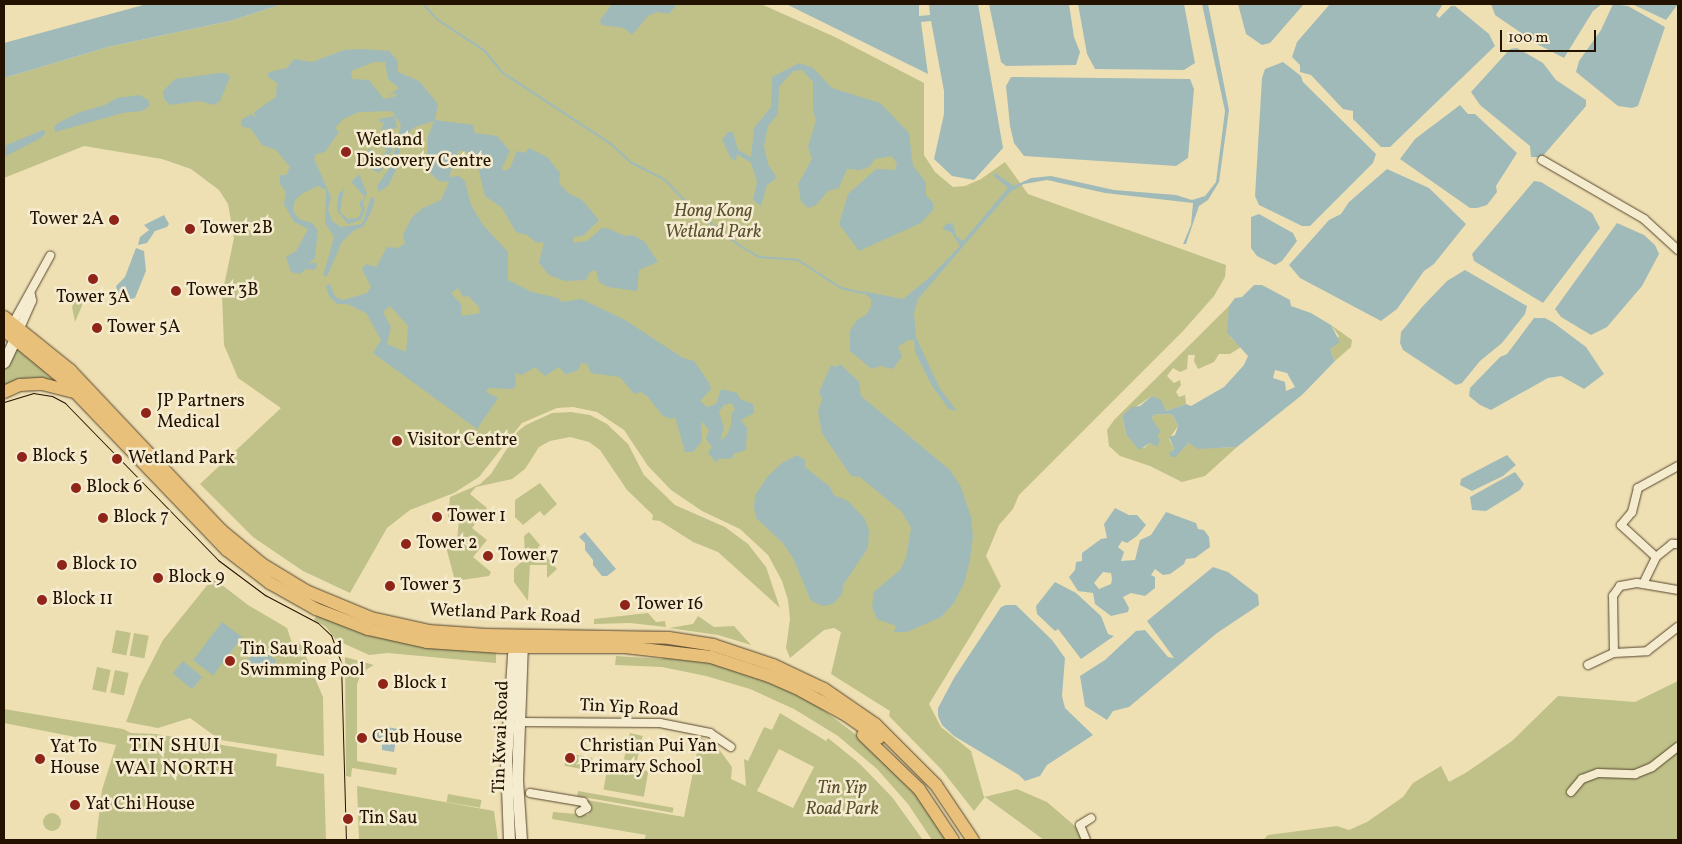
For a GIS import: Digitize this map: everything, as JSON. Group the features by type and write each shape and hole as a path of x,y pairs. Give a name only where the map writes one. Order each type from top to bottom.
{"main road":[{"name":"Wetland Park Road","path":"10,330 76,393 208,533 241,562 285,592 332,616 387,634 448,644 647,637 713,645 773,665 807,681 875,724 936,785 973,840"},
{"name":"Wetland Park Road","path":"10,330 75,375 221,530 274,572 336,605 390,623 570,651 602,646 668,650 724,660 786,683 860,723 902,753 931,789 965,840"},
{"path":"4,392 20,385 42,384 76,393"},
{"path":"829,706 903,772 953,840"},
{"path":"875,724 892,731 923,759 982,840"}],"street":[{"path":"1542,160 1644,219 1678,250"},
{"path":"4,362 10,330 31,295 50,256"},
{"path":"1656,557 1621,525 1632,512 1638,488 1678,466"},
{"path":"1643,584 1656,557 1672,544 1678,544"},
{"path":"1614,653 1613,596 1620,586 1643,584 1678,590"},
{"path":"1588,665 1614,653 1647,650 1678,627"},
{"name":"Tin Kwai Road","path":"519,643 517,799 522,840"},
{"name":"Tin Kwai Road","path":"509,840 506,761 519,643"},
{"name":"Tin Yip Road","path":"519,722 660,723 710,732 731,747"},
{"path":"1571,792 1582,780 1598,773 1635,774 1652,767 1678,747"},
{"path":"530,793 585,802 586,809 580,812"},
{"path":"1086,840 1080,825 1091,818"}],"green space":[{"name":"Hong Kong Wetland Park","path":"283,4 761,4 835,37 924,83 924,155 935,172 953,187 965,186 981,179 1005,162 1028,194 1226,265 1225,277 1214,296 1183,331 1019,495 1013,509 999,525 986,556 1001,586 929,704 941,727 971,751 984,797 1017,789 1047,802 1076,827 1082,840 1044,840 985,797 974,811 941,769 889,716 890,711 831,674 841,632 834,628 824,630 790,658 786,648 790,619 788,600 782,581 768,555 740,529 702,511 671,490 648,466 624,430 597,412 573,407 557,408 522,423 479,477 454,493 410,510 387,528 350,593 303,571 253,537 200,484 281,408 238,378 224,345 222,295 234,238 228,204 219,190 191,169 162,159 84,146 4,178 4,78 108,47 230,21"},
{"path":"80,293 84,301 75,322 72,307"},
{"path":"1229,306 1230,337 1241,347 1230,354 1219,354 1214,362 1198,369 1194,361 1195,355 1188,355 1187,369 1180,372 1173,368 1167,376 1174,383 1180,380 1181,385 1176,392 1179,397 1185,395 1186,404 1166,411 1152,396 1122,416 1126,434 1144,448 1150,443 1156,446 1152,419 1153,415 1162,414 1173,415 1178,426 1169,439 1174,449 1169,453 1183,449 1189,443 1213,448 1237,447 1205,476 1182,482 1150,466 1120,456 1109,446 1107,430 1114,420"},
{"path":"1331,325 1352,340 1351,347 1335,361 1330,349 1339,336"},
{"path":"18,347 57,383 4,387 4,371"},
{"path":"571,412 590,415 607,424 628,444 644,475 675,505 725,527 748,544 766,567 780,608 718,552 693,542 660,521 652,520 653,515 627,490 600,450 589,442 570,437 550,441 539,447 525,469 512,479 476,487 470,494 487,508 472,528 487,540 473,557 491,572 489,576 455,581 445,543 457,540 459,519 448,517 450,497 480,484 491,474 518,431 526,425 552,413"},
{"path":"540,483 557,504 544,516 540,511 523,525 515,517 515,500"},
{"path":"529,532 540,545 534,553 525,553 524,536"},
{"path":"544,554 557,569 547,578 547,565 530,565 528,601 514,582 514,569 521,562 536,560"},
{"name":"Tin Sau Road Swimming Pool","path":"213,578 248,605 287,628 292,643 297,642 301,645 323,697 324,756 220,740 190,718 158,728 126,722 140,685 163,640"},
{"path":"318,612 496,653 496,663 388,653 369,655 336,640 326,627 314,620"},
{"path":"648,613 656,622 665,621 666,627 630,623 594,624 594,619"},
{"path":"698,616 714,627 734,626 751,645 718,635 669,628 693,624"},
{"path":"116,630 131,633 126,655 112,653"},
{"path":"134,633 149,636 144,658 130,656"},
{"path":"664,655 709,662 784,688 818,706 867,743 911,787 947,840 932,840 908,804 877,769 838,736 794,709 750,689 706,676 662,667 615,665 616,656 663,659"},
{"path":"345,657 374,665 362,672 357,684 357,761 397,768 396,775 352,768 351,777 346,776"},
{"path":"97,667 111,670 106,692 92,689"},
{"path":"115,670 129,673 124,695 110,692"},
{"path":"1678,681 1678,840 1263,840 1268,835 1337,826 1349,830 1367,822 1403,797 1413,783 1441,766 1449,782 1512,741 1558,696 1635,702"},
{"path":"4,709 123,729 131,733 156,734 277,754 276,766 324,774 326,840 96,840 102,790 116,745 4,723"},
{"name":"Tin Yip Road Park","path":"780,713 826,741 828,738 860,764 892,797 923,840 644,840 646,835 552,819 553,812 588,815 592,807 587,800 684,817 700,737 716,745 732,767 731,779 746,786 744,759 748,761 764,727 772,730","holes":["779,749 814,767 793,808 757,791"]},
{"path":"630,733 643,736 637,762 624,759"},
{"path":"567,753 593,758 590,771 565,766"},
{"path":"608,764 648,771 644,797 603,790"},
{"path":"357,786 494,811 498,840 359,840"},
{"path":"578,791 674,808 673,813 577,796"},
{"path":"448,794 481,800 480,808 447,802"},
{"path":"52,813 58,816 61,822 58,828 52,831 46,828 43,822 46,816"}],"water":[{"path":"147,4 283,4 230,21 108,47 4,78 4,43"},
{"path":"612,4 677,4 669,14 657,12 648,16 632,35 624,28 601,25 600,20"},
{"path":"786,4 919,4 919,16 930,15 929,4 978,4 1003,148 974,180 952,176 934,159 944,114 944,91 931,21 921,22 928,74"},
{"path":"989,4 1069,4 1074,37 1080,52 1076,65 1006,66 1001,62"},
{"path":"1078,4 1184,4 1195,63 1184,70 1095,69 1087,54"},
{"path":"1202,4 1208,4 1229,110 1219,182 1208,200 1199,206 1186,244 1183,244 1191,225 1193,203 1105,193 1047,180 1024,184 1010,192 918,299 914,313 916,337 940,389 957,411 949,409 932,386 915,352 914,340 908,340 898,347 902,356 893,369 880,366 872,369 850,351 850,331 857,320 866,315 871,307 871,299 862,291 903,299 930,277 960,246 951,232 942,229 946,224 953,223 956,236 963,241 1008,188 993,175 995,173 1014,186 1031,178 1051,176 1114,190 1176,195 1192,200 1205,196 1216,182 1225,111"},
{"path":"1238,4 1304,4 1270,43 1262,45 1246,34"},
{"path":"1330,4 1443,4 1436,15 1439,18 1451,6 1455,6 1489,34 1495,46 1390,147 1381,147 1353,119 1353,111 1343,109 1311,75 1300,72 1300,65 1292,57 1297,42"},
{"path":"1491,4 1602,4 1593,11 1564,58 1539,45 1495,15"},
{"path":"1613,4 1628,6 1665,27 1638,106 1632,108 1618,106 1576,72 1579,61 1601,30"},
{"path":"1632,4 1678,4 1666,20"},
{"path":"1517,48 1543,63 1556,80 1586,100 1586,106 1542,157 1531,157 1530,146 1480,105 1471,92 1510,49"},
{"path":"344,50 389,51 398,61 398,72 419,81 438,104 435,120 473,125 475,133 497,136 510,151 502,168 504,171 510,168 517,151 525,153 529,148 547,157 560,173 559,183 568,193 582,200 599,220 583,236 574,237 573,243 587,241 602,228 607,228 625,236 633,235 645,242 658,262 639,270 637,291 608,287 599,282 596,270 590,272 586,280 565,281 549,275 539,263 544,242 537,243 527,235 516,232 502,208 485,196 475,155 459,150 455,158 449,177 459,176 465,181 471,205 483,225 508,252 508,280 532,292 558,298 562,302 581,299 625,320 683,358 694,361 710,384 711,389 700,401 707,407 716,404 721,389 737,393 740,399 753,404 754,413 741,420 747,428 746,450 733,454 733,458 718,459 717,463 708,453 712,447 706,439 709,430 701,421 702,441 693,452 685,452 675,417 671,419 662,415 648,397 641,392 634,394 620,377 591,373 587,364 581,363 579,369 571,373 565,374 559,367 545,376 535,367 522,375 515,373 516,386 512,389 489,388 486,392 498,398 477,429 373,353 381,340 366,313 347,304 337,304 329,296 326,286 330,284 335,297 343,300 367,293 371,287 362,269 366,264 376,267 387,247 398,248 405,243 403,235 412,217 423,208 441,200 449,182 439,181 426,169 428,136 434,121 415,127 400,139 397,138 401,125 392,111 359,112 343,119 335,128 339,132 325,152 316,154 314,159 331,197 328,209 332,221 341,227 362,224 371,197 375,199 371,212 364,226 353,231 342,242 327,276 323,276 334,237 325,223 326,190 318,186 303,193 295,200 293,211 299,219 312,223 318,230 315,258 308,264 316,262 317,266 314,270 306,269 300,274 291,272 286,257 296,251 308,229 294,222 284,204 286,192 280,184 280,175 286,175 290,167 276,150 262,145 251,129 241,126 241,120 252,114 256,118 254,112 276,97 277,83 267,76 269,72 287,68 294,59 312,62","holes":["374,62 385,62 388,79 399,88 387,97 395,93 397,96 384,99 369,80 352,79 351,71","458,288 463,297 468,296 479,307 480,313 462,316 461,304 451,293","390,306 408,326 406,352 387,344 391,327 383,312","732,403 735,409 731,414 731,425 727,435 720,441 724,428 719,412 724,405"]},
{"path":"1283,62 1301,76 1303,82 1376,154 1373,163 1310,226 1302,226 1259,205 1255,196 1262,78 1265,69"},
{"path":"799,63 813,68 832,88 880,103 909,133 913,166 926,182 926,195 933,203 933,210 921,223 859,251 839,224 848,194 876,169 895,170 897,164 892,156 875,159 869,167 860,170 847,169 839,188 828,191 816,205 808,208 801,202 798,184 812,159 808,147 816,120 813,111 813,82 802,70 793,71 779,87 778,114 768,126 764,146 768,164 777,178 767,185 761,206 753,200 757,181 751,163 737,154 736,160 731,159 722,140 728,132 733,132 738,150 751,157 754,128 771,107 772,77"},
{"path":"226,73 230,77 220,101 214,105 199,101 170,105 164,99 163,91 175,79"},
{"path":"1011,77 1190,79 1194,89 1188,158 1176,166 1024,156 1014,143 1010,126 1006,86"},
{"path":"140,95 148,100 150,106 142,111 123,113 55,132 54,127 58,123 80,112 105,105 117,98"},
{"path":"1460,105 1468,114 1475,114 1517,153 1496,186 1497,192 1487,205 1477,208 1470,208 1400,159 1415,139"},
{"path":"395,116 397,128 381,130 384,122 380,123 379,119"},
{"path":"43,130 46,133 39,139 4,157 4,146"},
{"path":"380,138 390,142 392,150 384,168 378,173 368,167 366,155 370,148 380,160 387,150 380,145 375,146 375,140"},
{"path":"396,141 401,143 397,168 388,186 379,192 377,186 392,164"},
{"path":"1387,169 1429,188 1466,224 1434,264 1424,271 1397,309 1381,321 1300,278 1289,265 1329,220 1341,214 1349,202"},
{"path":"359,174 367,193 363,203 365,209 361,220 348,224 337,211 338,195 344,188 340,212 348,219 358,218 362,210 359,203 365,197 351,182"},
{"path":"1534,181 1541,182 1592,213 1600,228 1543,303 1474,261 1472,254"},
{"path":"1259,214 1293,233 1297,241 1282,261 1275,265 1257,256 1251,248 1251,217"},
{"path":"164,215 169,224 167,227 155,231 147,243 138,245 140,237 149,230 144,225"},
{"path":"1617,223 1644,235 1655,245 1659,254 1642,286 1607,327 1591,335 1561,317 1555,309"},
{"path":"136,248 144,251 146,271 135,298 126,300 118,294 116,286 125,277"},
{"path":"1465,270 1527,306 1525,314 1502,343 1480,361 1462,383 1456,385 1403,350 1400,343 1401,332 1422,307 1447,281"},
{"path":"1254,285 1262,285 1290,300 1291,306 1311,313 1331,325 1340,342 1330,349 1335,361 1302,395 1237,447 1198,449 1189,443 1175,457 1171,457 1169,453 1174,449 1169,437 1175,435 1178,426 1173,415 1162,414 1153,415 1152,419 1161,432 1157,435 1160,440 1157,447 1150,443 1139,450 1126,434 1122,416 1132,407 1140,406 1152,396 1161,400 1166,411 1186,404 1191,406 1224,387 1244,365 1248,356 1227,333 1229,306 1235,298 1242,297","holes":["1275,370 1287,373 1295,387 1286,391 1285,382 1273,378"]},
{"path":"1534,318 1545,318 1554,323 1586,347 1604,374 1584,389 1561,376 1548,378 1491,410 1480,405 1469,396 1470,388 1500,357 1507,354"},
{"path":"840,364 859,382 861,396 950,470 961,487 971,517 973,536 970,560 964,583 954,603 941,617 907,632 894,632 896,626 877,619 872,607 874,592 900,570 906,558 911,528 902,512 860,477 851,476 822,433 818,412 822,399 819,392 831,365 836,367"},
{"path":"797,455 805,460 805,467 829,486 834,495 848,501 865,519 869,531 868,548 843,585 842,594 833,604 823,606 811,601 793,558 783,543 756,518 755,496 767,477 782,463"},
{"path":"1507,455 1516,465 1503,476 1472,491 1460,485 1461,479"},
{"path":"1515,472 1524,484 1520,490 1486,511 1472,510 1470,497"},
{"path":"1115,508 1129,515 1137,515 1146,525 1137,536 1127,543 1122,541 1118,547 1124,552 1121,561 1135,560 1140,540 1151,535 1166,512 1196,523 1198,529 1204,530 1209,537 1210,547 1195,558 1186,559 1184,564 1170,574 1163,575 1155,569 1151,575 1155,577 1155,588 1145,596 1131,593 1123,597 1129,608 1128,612 1111,616 1095,604 1093,593 1078,591 1069,577 1075,570 1076,562 1082,561 1082,553 1101,539 1107,538 1104,524","holes":["1103,572 1111,573 1111,584 1099,589 1094,583"]},
{"path":"585,532 616,569 607,576 602,576 593,565 593,560 585,550 585,543 579,537"},
{"path":"1213,567 1228,572 1258,595 1259,605 1217,633 1129,707 1113,711 1107,720 1085,706 1080,676 1105,660 1136,631 1145,630 1168,657 1174,658 1147,621"},
{"path":"1055,582 1076,593 1101,616 1108,634 1114,636 1081,659 1058,629 1055,631 1037,614 1036,606"},
{"path":"1016,605 1052,640 1065,658 1062,696 1065,708 1093,735 1047,765 1040,776 1025,781 1019,775 954,736 942,725 938,716 938,708 954,678 1001,607"},
{"path":"222,622 242,637 213,675 193,660"},
{"path":"257,647 277,661 263,680 244,666"},
{"path":"183,661 202,677 192,689 173,673"},
{"path":"378,727 383,731 387,727 398,729 394,752 382,750 382,743 372,737 371,733"}],"waterway":[{"path":"423,4 438,20 485,51 503,73 611,144 630,162 665,180 694,210 740,246 759,257 798,260 841,288 862,293"}],"tram line":[{"path":"4,402 33,393 52,396 65,403 218,560 265,595 318,623 331,635 341,663 346,840"}],"place":[{"name":"Wetland Discovery Centre","path":"346,152"},
{"name":"Tower 2A","path":"114,220"},
{"name":"Tower 2B","path":"190,229"},
{"name":"Tower 3A","path":"93,279"},
{"name":"Tower 3B","path":"176,291"},
{"name":"Tower 5A","path":"97,328"},
{"name":"JP Partners Medical","path":"146,413"},
{"name":"Visitor Centre","path":"397,441"},
{"name":"Block 5","path":"22,457"},
{"name":"Wetland Park","path":"117,459"},
{"name":"Block 6","path":"76,488"},
{"name":"Tower 1","path":"437,517"},
{"name":"Block 7","path":"103,518"},
{"name":"Tower 2","path":"406,544"},
{"name":"Tower 7","path":"488,556"},
{"name":"Block 10","path":"62,565"},
{"name":"Block 9","path":"158,578"},
{"name":"Tower 3","path":"390,586"},
{"name":"Block 11","path":"42,600"},
{"name":"Tower 16","path":"625,605"},
{"name":"Tin Sau Road Swimming Pool","path":"230,661"},
{"name":"Block 1","path":"383,684"},
{"name":"Club House","path":"362,738"},
{"name":"Christian Pui Yan Primary School","path":"570,758"},
{"name":"Yat To House","path":"40,759"},
{"name":"Yat Chi House","path":"75,805"},
{"name":"Tin Sau","path":"348,819"}],"district":[{"name":"TIN SHUI WAI NORTH","path":"175,758"}]}
